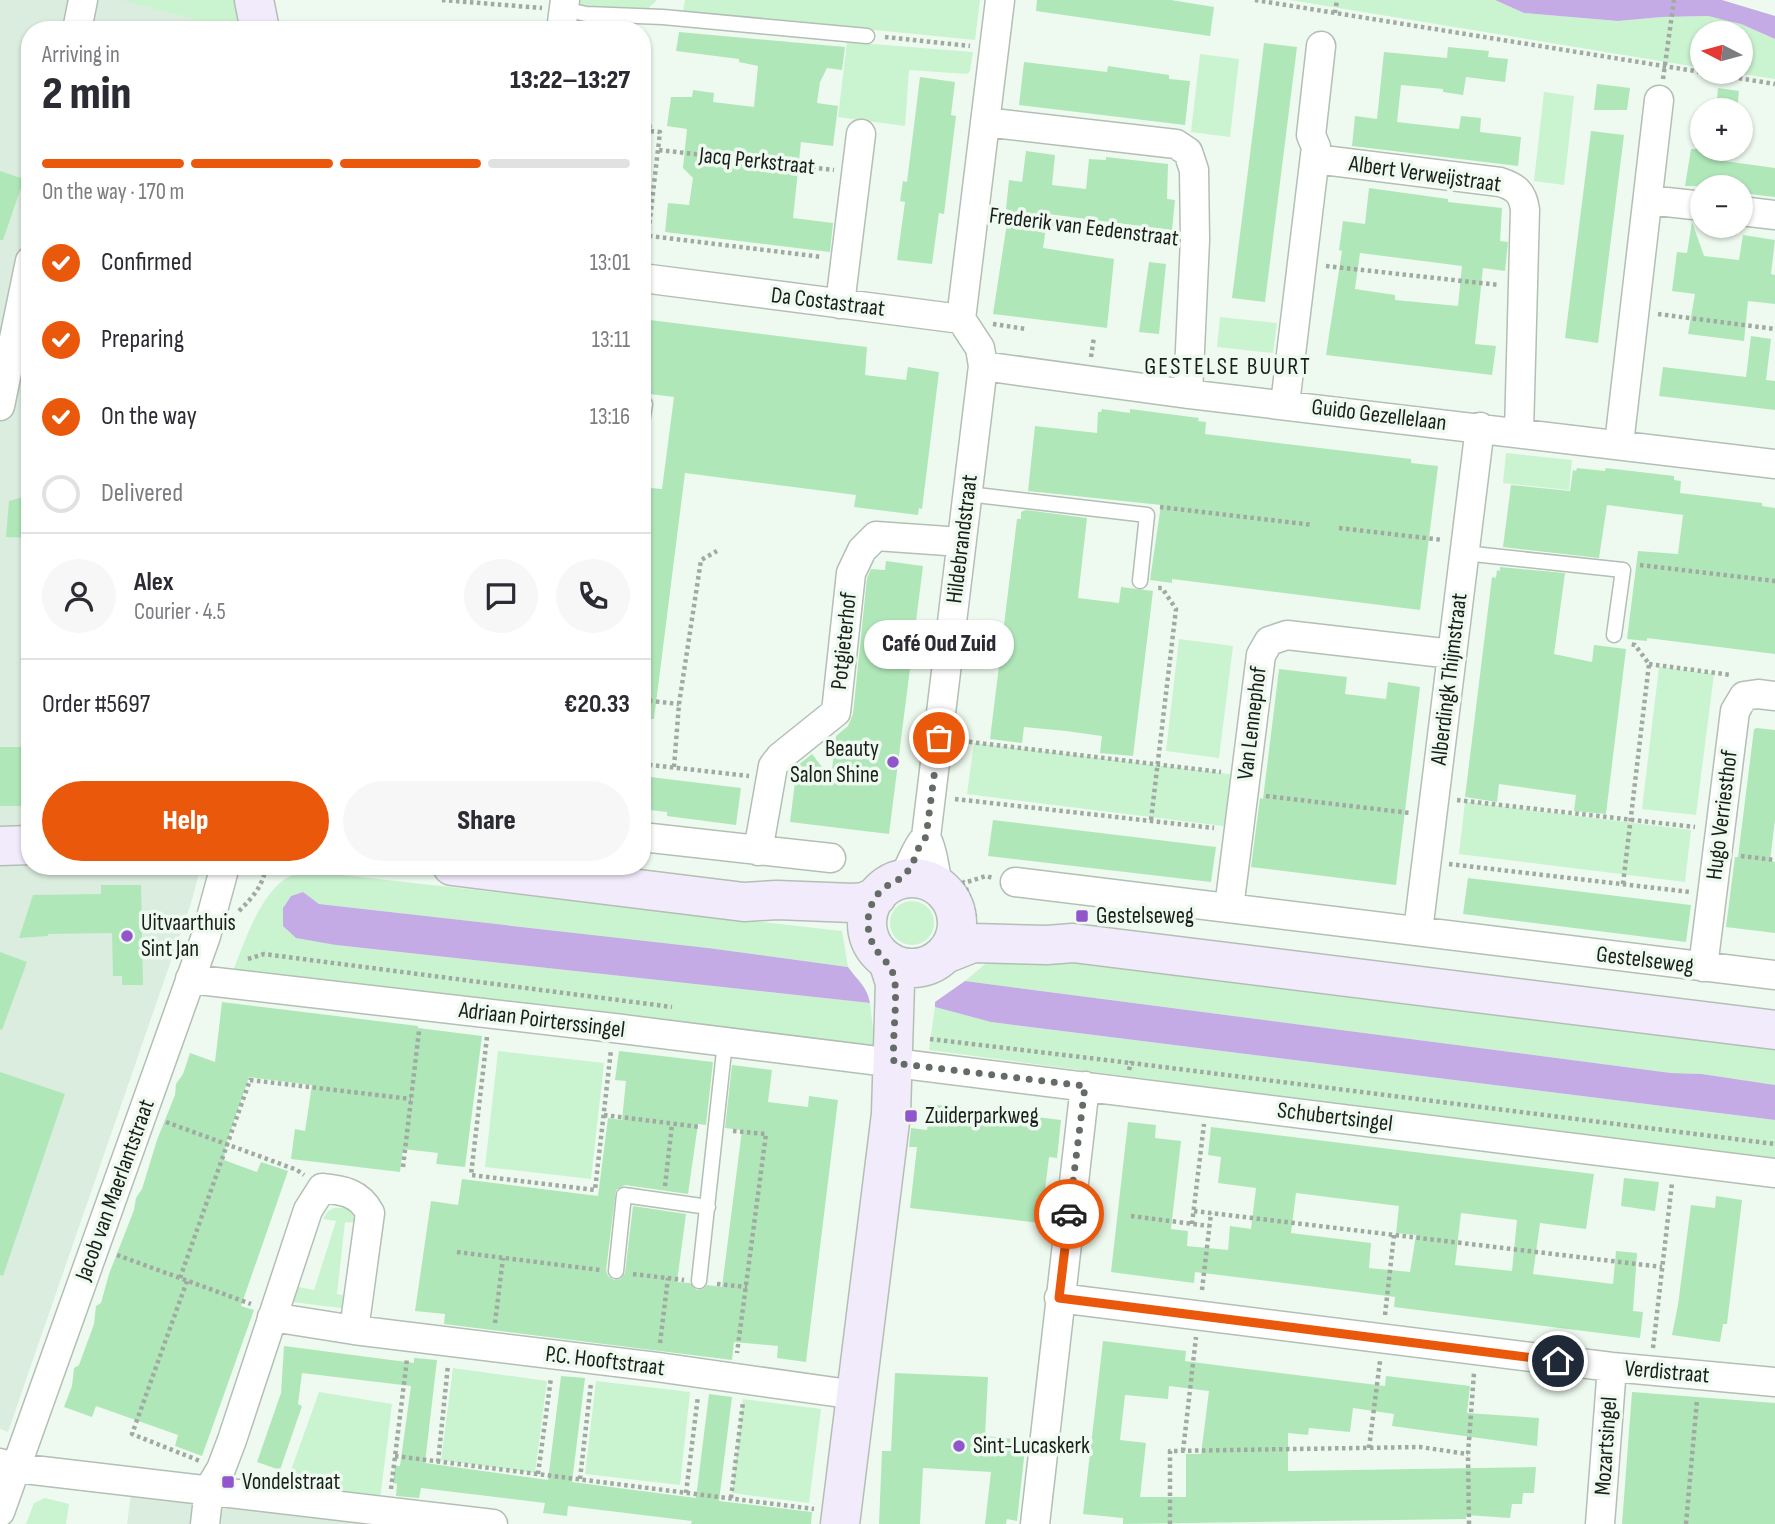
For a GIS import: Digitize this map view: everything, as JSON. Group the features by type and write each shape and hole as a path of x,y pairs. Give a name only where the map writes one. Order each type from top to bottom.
{"main road":[{"path":"254,0 260,21"},
{"path":"0,846 21,845"},
{"path":"525,875 744,902 776,900 853,903 889,888 921,880 976,918 1048,930 1073,943"},
{"path":"841,1518 891,1114 894,1063 892,1038 895,983 867,923 872,904 889,888"},
{"path":"894,1063 913,986 951,946 957,927 947,898"},
{"path":"744,902 775,913 860,931 880,951 907,968 937,960 973,943 1073,943 1775,1030"}],"street":[{"path":"79,21 83,0"},
{"name":"Frederik van Eedenstraat","path":"961,319 1000,0"},
{"path":"1285,404 1315,159 1316,147 1311,135 1321,46"},
{"path":"1619,444 1660,100"},
{"name":"Frederik van Eedenstraat","path":"985,122 1176,144 1188,152 1195,170 1195,240 1188,394"},
{"path":"840,304 861,134"},
{"name":"Albert Verweijstraat","path":"1315,159 1500,182 1514,186 1523,197 1524,288 1519,432"},
{"path":"1648,200 1690,205"},
{"path":"1753,212 1775,215"},
{"name":"Da Costastraat","path":"651,279 961,319"},
{"path":"0,406 21,304"},
{"path":"961,319 980,348 983,366"},
{"name":"Guido Gezellelaan","path":"983,366 1188,394 1775,464"},
{"name":"Hildebrandstraat","path":"947,898 934,873 933,849 926,837 983,366"},
{"name":"Alberdingk Thijmstraat","path":"1418,931 1480,427"},
{"name":"Potgieterhof","path":"758,851 773,766 780,757 836,712 851,573 862,550 876,536 961,542"},
{"name":"Van Lennephof","path":"1229,908 1261,654 1269,641 1287,635 1452,654"},
{"name":"Hugo Verriesthof","path":"1703,967 1735,711 1744,696 1767,695"},
{"path":"651,837 831,858"},
{"name":"Hildebrandstraat","path":"889,888 910,869 917,846 926,837"},
{"name":"Jacob van Maerlantstraat","path":"0,1512 8,1465 94,1247 206,936 223,875"},
{"name":"Gestelseweg","path":"1015,882 1775,975"},
{"name":"Adriaan Poirterssingel","path":"190,979 894,1063"},
{"name":"Schubertsingel","path":"894,1063 1775,1173"},
{"path":"1035,1524 1085,1086"},
{"path":"205,1524 215,1479 232,1440 308,1210 322,1188 343,1191 363,1200 370,1213 354,1330"},
{"name":"Verdistraat","path":"1059,1298 1612,1367 1775,1382"},
{"name":"P.C. Hooftstraat","path":"272,1317 856,1395"},
{"name":"Mozartsingel","path":"1600,1524 1612,1367"},
{"path":"8,1465 215,1479 378,1515 493,1524"}],"lane":[{"path":"563,13 637,15 867,36"},
{"path":"968,494 1147,515 1140,581"},
{"path":"1465,548 1623,570 1615,635"},
{"path":"699,1281 725,1042"},
{"path":"616,1272 624,1195 708,1207"}],"path":[{"path":"442,0 563,13"},
{"path":"1255,0 1775,84"},
{"path":"1666,66 1674,0"},
{"path":"1335,13 1336,3"},
{"path":"867,36 995,49"},
{"path":"651,131 660,132 651,199"},
{"name":"Jacq Perkstraat","path":"659,150 856,173"},
{"name":"Frederik van Eedenstraat","path":"974,214 1195,240"},
{"path":"651,236 846,260"},
{"path":"1302,263 1524,288"},
{"path":"1634,312 1775,329"},
{"path":"1147,515 1162,506 1313,525"},
{"path":"1339,527 1465,548"},
{"path":"674,767 679,704 701,560 717,551"},
{"path":"1623,570 1635,564 1775,582"},
{"path":"1140,581 1145,586 1162,588 1176,609 1151,821"},
{"path":"1615,635 1627,644 1635,645 1649,664 1623,884"},
{"path":"1649,664 1756,678 1767,695"},
{"path":"651,701 679,704"},
{"path":"939,738 1158,765 1245,784 1433,806 1632,820 1719,842 1775,860"},
{"path":"651,765 770,779"},
{"path":"931,797 1239,831"},
{"path":"1426,861 1712,895"},
{"path":"403,1167 422,1006"},
{"path":"490,1013 471,1175 595,1189 614,1028"},
{"path":"930,1039 1775,1144"},
{"path":"1122,1091 1131,1063"},
{"path":"180,1278 250,1080 411,1099"},
{"path":"1192,1224 1207,1101"},
{"path":"142,1113 297,1170 322,1188"},
{"path":"663,1200 672,1124"},
{"path":"1650,1369 1675,1160"},
{"path":"1194,1211 1662,1267"},
{"path":"1131,1216 1209,1226"},
{"path":"94,1247 253,1306 272,1317"},
{"path":"492,1347 503,1258"},
{"path":"657,1367 668,1278"},
{"path":"187,1281 132,1434 215,1479"},
{"path":"378,1515 395,1456 410,1337"},
{"path":"438,1462 451,1342"},
{"path":"1469,1524 1469,1413 1477,1351"},
{"path":"538,1474 554,1354"},
{"path":"580,1479 594,1359"},
{"path":"686,1493 701,1374"},
{"path":"1686,1524 1699,1375"},
{"path":"731,1498 746,1380"},
{"path":"1170,1524 1170,1451 1420,1447 1468,1454"},
{"path":"395,1456 731,1498 841,1518"}],"shaded area":[{"path":"0,0 240,0 245,21 21,21 21,875 199,875 8,1432 0,1429"},
{"path":"1495,0 1722,0 1775,16 1775,39 1754,30 1754,21 1729,21 1708,16 1618,21 1524,13"},
{"path":"303,892 319,904 708,948 848,967 864,988 870,1003 336,945 296,938 283,926 283,908 291,896"},
{"path":"965,981 1775,1085 1775,1120 991,1022 935,1007 935,1002"},
{"path":"133,1481 493,1524 127,1524"}],"green space":[{"path":"122,0 247,0 253,21 202,21"},
{"path":"572,0 657,0 649,8 571,6"},
{"path":"685,0 980,0 975,40 683,11"},
{"path":"1290,0 1495,0 1524,13 1618,21 1708,16 1729,21 1690,21 1690,66"},
{"path":"1754,30 1775,39 1775,79 1754,76"},
{"path":"847,42 973,52 970,71 967,74 909,70 905,126 838,117"},
{"path":"1200,54 1239,59 1230,137 1191,132"},
{"path":"1544,92 1574,96 1564,185 1534,181"},
{"path":"1220,317 1277,323 1273,353 1217,347"},
{"path":"1506,453 1572,460 1569,490 1503,483"},
{"path":"1179,639 1233,646 1219,758 1166,751"},
{"path":"1659,667 1714,674 1696,815 1642,809"},
{"path":"974,743 1237,775 1231,827 967,794"},
{"path":"1465,802 1691,830 1685,882 1459,854"},
{"path":"292,875 342,875 842,931 848,967 708,948 319,904 303,892 291,896 283,908 283,926 336,945 870,1003 875,1046 872,1052 233,971 253,921 267,897"},
{"path":"912,901 928,907 934,923 928,939 912,945 896,939 890,923 896,907"},
{"path":"998,953 1775,1045 1775,1085 965,981"},
{"path":"935,1007 991,1022 1775,1120 1775,1162 929,1050"},
{"path":"498,1051 604,1063 591,1179 485,1167"},
{"path":"334,1208 353,1208 359,1223 345,1222 337,1294 351,1297 349,1309 292,1302 298,1287 314,1290 336,1221 323,1219 328,1211"},
{"path":"453,1368 547,1381 535,1473 441,1460"},
{"path":"596,1381 690,1392 680,1485 585,1474"},
{"path":"319,1392 392,1404 380,1499 285,1487"},
{"path":"743,1399 821,1409 809,1503 732,1493"},
{"path":"45,1498 69,1504 66,1524 26,1524 34,1503"}],"building":[{"path":"1037,0 1171,0 1214,7 1210,36 1036,11"},
{"path":"679,32 845,47 842,70 827,68 820,82 817,103 838,106 833,146 801,142 793,218 833,223 830,252 665,232 668,203 689,205 693,178 683,168 687,129 667,126 671,97 692,97 693,90 714,93 713,102 754,107 758,66 739,62 739,59 676,51"},
{"path":"1264,43 1297,47 1265,302 1232,298"},
{"path":"1448,47 1489,51 1488,57 1508,59 1505,82 1466,77 1463,95 1443,92 1443,89 1401,85 1397,122 1459,129 1461,116 1481,118 1480,132 1521,137 1518,166 1352,146 1355,116 1377,119 1384,52 1447,58"},
{"path":"1024,62 1107,72 1108,66 1169,75 1169,79 1190,81 1185,125 1019,105"},
{"path":"920,77 955,82 951,115 956,116 944,214 939,213 932,264 897,260 905,202 900,201 903,181 907,182"},
{"path":"1597,84 1630,88 1627,110 1594,110"},
{"path":"1718,88 1739,91 1738,98 1717,98"},
{"path":"1591,131 1624,135 1598,343 1565,338"},
{"path":"1026,151 1055,155 1052,185 1086,189 1089,159 1106,160 1106,157 1168,164 1167,199 1175,200 1172,230 1048,214 1043,248 1114,259 1107,328 993,314 1009,210 1006,209 1009,180 1022,182"},
{"path":"1690,155 1690,161 1724,161 1775,168 1775,197 1753,194 1753,175 1690,175 1690,186 1685,186"},
{"path":"0,171 21,178 21,188 3,240 0,240"},
{"path":"1369,188 1502,208 1500,241 1508,242 1505,271 1483,268 1475,344 1496,346 1492,375 1326,355 1342,251 1339,250 1343,221 1365,224","holes":["1360,253 1462,266 1458,306 1395,300 1395,295 1355,289"]},
{"path":"1690,234 1690,238 1698,238 1704,256 1739,260 1743,238 1775,240 1771,274 1775,275 1775,304 1748,301 1744,341 1688,334 1695,294 1672,291 1677,252 1687,253"},
{"path":"1149,262 1166,264 1159,334 1139,332"},
{"path":"651,320 867,347 865,375 906,380 908,367 939,372 922,509 919,508 918,515 854,507 856,495 685,473 654,719 651,719 651,488 662,489 674,397 651,394"},
{"path":"1751,336 1771,339 1766,380 1775,381 1775,410 1659,396 1663,367 1746,377"},
{"path":"1102,409 1130,413 1130,409 1199,418 1198,421 1206,422 1205,434 1411,459 1411,463 1438,466 1420,610 1172,579 1172,583 1150,580 1161,505 1028,491 1035,426 1097,433 1098,412"},
{"path":"1577,468 1605,471 1606,468 1674,476 1674,480 1681,481 1680,493 1762,503 1762,506 1775,508 1775,654 1647,638 1647,641 1627,639 1638,551 1678,554 1683,515 1607,505 1599,558 1503,547 1511,485 1570,491 1573,470 1576,471"},
{"path":"21,498 21,538 6,537 9,501"},
{"path":"1026,510 1087,518 1078,598 1119,603 1121,587 1153,591 1133,756 1100,753 1102,736 1066,731 1024,727 1022,743 990,739 1017,519 1021,519 1021,512"},
{"path":"886,561 923,566 889,834 790,822 797,766 812,754 831,779 836,736 848,726 853,714 867,578 871,569 885,570"},
{"path":"1500,567 1565,573 1554,654 1592,662 1594,645 1626,649 1606,814 1574,811 1576,795 1499,784 1497,802 1465,797 1492,577 1496,578"},
{"path":"1279,669 1347,677 1345,694 1386,699 1388,682 1420,687 1396,885 1251,867 1260,798 1263,799"},
{"path":"1754,729 1775,730 1775,820 1770,861 1775,862 1775,933 1726,927"},
{"path":"0,747 21,747 21,806 0,806"},
{"path":"651,777 741,788 736,825 667,816 667,812 651,810"},
{"path":"993,820 1216,847 1211,882 988,856"},
{"path":"1468,878 1691,905 1686,942 1463,914"},
{"name":"Uitvaarthuis Sint Jan","path":"101,885 141,885 143,985 122,985 122,976 113,976 112,933 48,934 19,938 33,895 101,894"},
{"path":"0,952 27,962 2,1030 0,1029"},
{"path":"222,1002 482,1036 465,1167 436,1164 438,1153 403,1149 400,1172 291,1159 295,1129 305,1131 312,1085 249,1077 226,1144 224,1160 257,1172 261,1162 288,1171 241,1306 254,1310 202,1456 175,1446 178,1435 96,1406 92,1417 64,1407 72,1386 74,1368 79,1365 94,1324 96,1306 101,1303 136,1198 142,1189 175,1095 176,1084 183,1074 190,1053 215,1062"},
{"path":"619,1051 713,1062 706,1125 698,1124 688,1194 625,1185 616,1190 606,1270 608,1276 614,1280 620,1279 625,1273 633,1206 686,1214 677,1282 690,1283 697,1290 707,1285 722,1287 742,1130 725,1128 732,1065 772,1070 768,1102 808,1107 809,1096 838,1100 806,1362 777,1358 778,1346 734,1342 732,1360 444,1324 445,1314 415,1311 431,1201 458,1205 462,1179 598,1196 608,1118 622,1120 626,1081 615,1080"},
{"path":"0,1072 65,1094 3,1276 0,1275"},
{"path":"930,1104 1061,1120 1057,1158 1049,1157 1041,1223 910,1208 917,1147 909,1147 911,1128 927,1130"},
{"path":"1128,1122 1156,1125 1155,1138 1181,1141 1171,1229 1188,1231 1187,1246 1228,1250 1230,1226 1251,1229 1256,1188 1218,1183 1221,1157 1208,1155 1211,1127 1594,1174 1586,1229 1540,1223 1533,1274 1613,1284 1616,1251 1637,1253 1633,1311 1643,1312 1640,1338 1394,1307 1395,1297 1357,1292 1195,1272 1194,1283 1111,1272","holes":["1296,1193 1399,1206 1396,1233 1416,1235 1410,1272 1369,1268 1371,1243 1291,1233","1461,1213 1517,1220 1512,1271 1455,1265"]},
{"path":"1624,1178 1659,1182 1655,1211 1621,1206"},
{"path":"1716,1196 1742,1200 1727,1324 1723,1324 1720,1342 1672,1335 1691,1205 1715,1208"},
{"path":"1103,1341 1186,1351 1185,1361 1385,1386 1386,1376 1470,1386 1467,1413 1539,1418 1537,1446 1392,1426 1394,1414 1353,1408 1350,1432 1309,1428 1308,1435 1288,1433 1288,1471 1536,1467 1534,1493 1523,1493 1522,1504 1512,1504 1510,1518 1466,1515 1466,1519 1123,1524 1123,1518 1083,1514","holes":["1169,1386 1209,1391 1201,1454 1186,1454 1186,1497 1140,1497 1146,1443 1120,1440 1125,1395 1168,1399"]},
{"path":"284,1346 414,1363 414,1358 437,1360 425,1463 548,1480 561,1376 585,1378 572,1482 696,1498 709,1394 732,1397 719,1501 812,1512 811,1524 691,1524 692,1521 568,1506 567,1516 543,1513 545,1503 421,1488 419,1498 396,1496 397,1484 393,1483 395,1466 400,1466 411,1386 302,1373 298,1404 302,1406 280,1470 257,1462 281,1393"},
{"name":"Sint-Lucaskerk","path":"895,1373 988,1377 985,1436 1026,1440 1017,1521 1007,1519 1006,1524 985,1524 991,1472 923,1468 920,1524 879,1524 882,1451 891,1451"},
{"path":"1632,1392 1775,1403 1775,1524 1622,1524"}],"way so far":[{"path":"939,738 926,837 917,846 910,869 901,880 877,896 867,923 875,949 888,961 895,983 892,1038 894,1063 1085,1086 1069,1214"}],"place":[{"name":"Café Oud Zuid","path":"939,738"},
{"name":"Beauty Salon Shine","path":"893,762"},
{"name":"Gestelseweg","path":"1082,916"},
{"name":"Uitvaarthuis Sint Jan","path":"127,936"},
{"name":"Zuiderparkweg","path":"911,1116"},
{"name":"Sint-Lucaskerk","path":"959,1446"},
{"name":"Vondelstraat","path":"228,1482"}],"district":[{"name":"GESTELSE BUURT","path":"1228,366"}],"route":[{"path":"1069,1214 1059,1298 1558,1361"}]}
